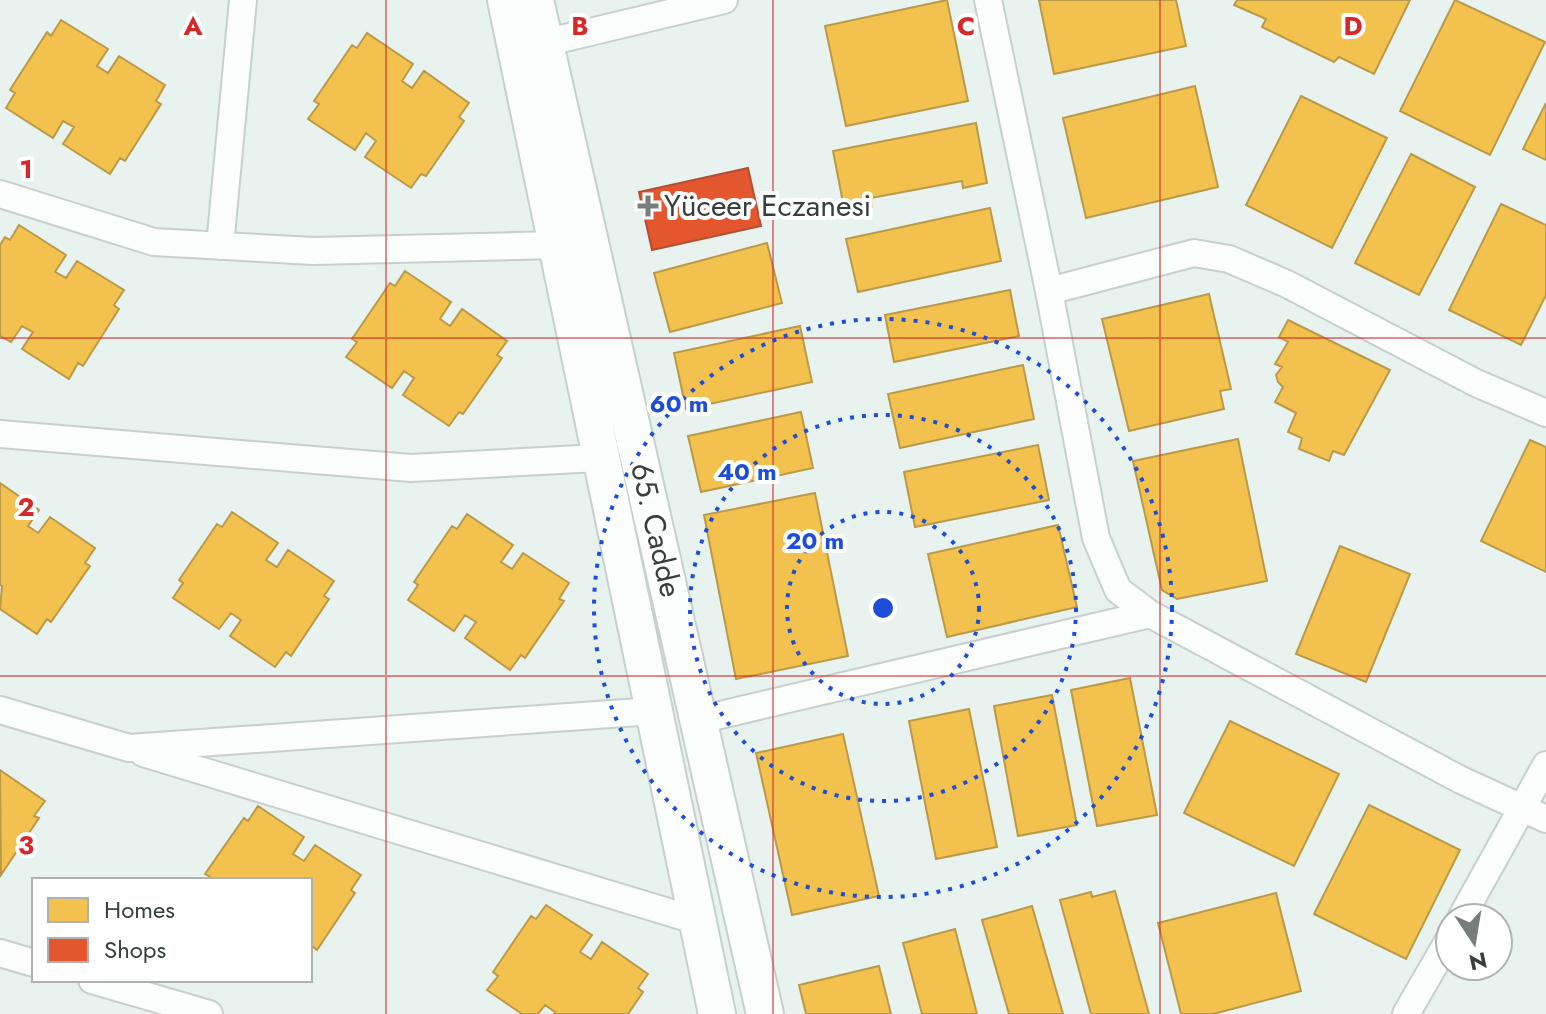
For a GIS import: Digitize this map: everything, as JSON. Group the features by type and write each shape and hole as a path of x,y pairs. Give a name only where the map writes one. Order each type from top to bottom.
{"main road":[{"name":"65. Cadde","path":"506,0 717,1014"},
{"name":"65. Cadde","path":"535,0 765,1014"}],"street":[{"path":"220,246 243,0"},
{"path":"544,43 724,0"},
{"path":"988,0 1049,291 1096,538 1118,590 1150,614 1461,780 1535,814"},
{"path":"0,194 154,242 313,251 556,245"},
{"path":"1049,291 1194,253 1229,259 1287,284 1476,383 1546,413"},
{"path":"0,434 411,468 599,458"},
{"path":"699,720 1150,614"},
{"path":"0,710 698,921"},
{"path":"129,748 653,711"},
{"path":"1472,902 1535,814 1546,765"},
{"path":"0,953 32,962"},
{"path":"1406,1014 1434,966"},
{"path":"99,982 209,1014"}],"building: Homes":[{"path":"947,0 968,101 846,126 825,26"},
{"path":"1039,0 1176,0 1186,46 1054,74"},
{"path":"1237,0 1410,0 1374,74 1339,57 1334,62 1262,27 1266,19 1234,5"},
{"path":"1455,0 1545,42 1490,155 1400,111"},
{"path":"61,20 108,49 97,66 108,73 119,56 165,85 156,101 161,104 125,161 120,158 110,174 63,144 74,127 63,121 53,138 6,108 15,93 10,90 47,32 51,36"},
{"path":"367,33 413,64 402,81 412,88 424,71 469,103 459,117 464,121 426,176 421,174 411,188 365,157 376,141 366,133 355,150 308,119 319,104 314,101 352,45 357,48"},
{"path":"1195,86 1218,187 1086,218 1063,118"},
{"path":"1301,96 1387,138 1332,248 1246,205"},
{"path":"1546,103 1546,160 1523,149"},
{"path":"976,123 987,183 963,188 962,181 871,198 872,207 845,213 833,151"},
{"path":"1411,154 1475,187 1419,295 1355,263"},
{"path":"1501,204 1546,225 1546,295 1521,345 1449,310"},
{"path":"990,208 1001,261 858,292 846,239"},
{"path":"19,225 66,255 55,272 66,278 77,261 124,290 114,305 119,309 83,366 78,363 69,379 22,349 33,332 22,326 11,342 0,336 0,245 5,237 10,240"},
{"path":"767,243 782,303 670,332 654,273"},
{"path":"405,271 451,302 440,319 450,326 462,309 507,341 497,355 502,358 463,414 459,412 449,426 403,395 414,378 404,371 392,388 346,357 357,342 352,339 390,283 395,286"},
{"path":"1010,290 1019,336 894,362 885,315"},
{"path":"1209,294 1231,389 1220,391 1224,409 1129,431 1102,319"},
{"path":"1288,320 1390,370 1344,455 1333,451 1329,461 1299,449 1302,438 1288,432 1296,413 1275,402 1283,387 1276,375 1282,367 1275,364 1288,342 1279,337"},
{"path":"800,326 812,382 686,409 674,353"},
{"path":"1023,365 1034,419 900,448 888,394"},
{"path":"801,412 813,468 701,492 688,436"},
{"path":"1238,439 1267,581 1177,599 1162,590 1133,461"},
{"path":"1530,440 1546,447 1546,572 1481,541"},
{"path":"1038,445 1049,500 915,527 904,472"},
{"path":"0,483 39,510 28,526 38,533 50,517 95,548 85,563 90,566 51,622 47,619 37,634 0,609"},
{"path":"815,493 848,656 736,679 704,515"},
{"path":"232,512 278,543 266,560 277,567 288,550 334,581 324,596 329,599 291,656 286,652 275,667 230,636 241,620 231,613 219,629 173,598 183,583 179,580 217,524 222,527"},
{"path":"467,514 513,545 501,562 512,569 523,553 569,583 559,599 564,601 525,658 521,655 510,670 465,638 476,622 465,615 454,631 408,600 418,585 414,582 452,526 457,529"},
{"path":"1058,525 1077,607 947,637 928,554"},
{"path":"1340,546 1410,574 1366,682 1296,654"},
{"path":"1130,678 1157,815 1097,826 1071,690"},
{"path":"1052,695 1077,825 1018,836 994,706"},
{"path":"969,709 997,847 936,859 909,721"},
{"path":"1230,721 1339,774 1294,866 1184,813"},
{"path":"843,734 879,896 792,915 756,753"},
{"path":"0,770 45,801 34,816 39,818 1,875"},
{"path":"1369,805 1460,850 1406,959 1314,914"},
{"path":"258,806 304,837 293,854 304,861 315,845 361,875 351,890 355,893 317,950 312,946 312,878 209,878 205,874 244,818 248,821"},
{"path":"1115,891 1149,1014 1091,1014 1060,900 1091,892 1092,897"},
{"path":"1276,893 1301,991 1213,1014 1181,1014 1158,923"},
{"path":"546,905 592,935 580,952 591,959 602,942 648,974 638,988 643,992 628,1014 554,1014 545,1005 538,1014 522,1014 487,990 498,976 493,972 531,916 536,919"},
{"path":"1032,906 1063,1014 1009,1014 982,920"},
{"path":"955,929 977,1014 922,1014 903,943"},
{"path":"879,966 891,1014 806,1014 799,985"}],"building: Shops":[{"path":"748,168 761,226 652,250 639,192"}],"place":[{"name":"Yüceer Eczanesi","path":"648,206"}]}
